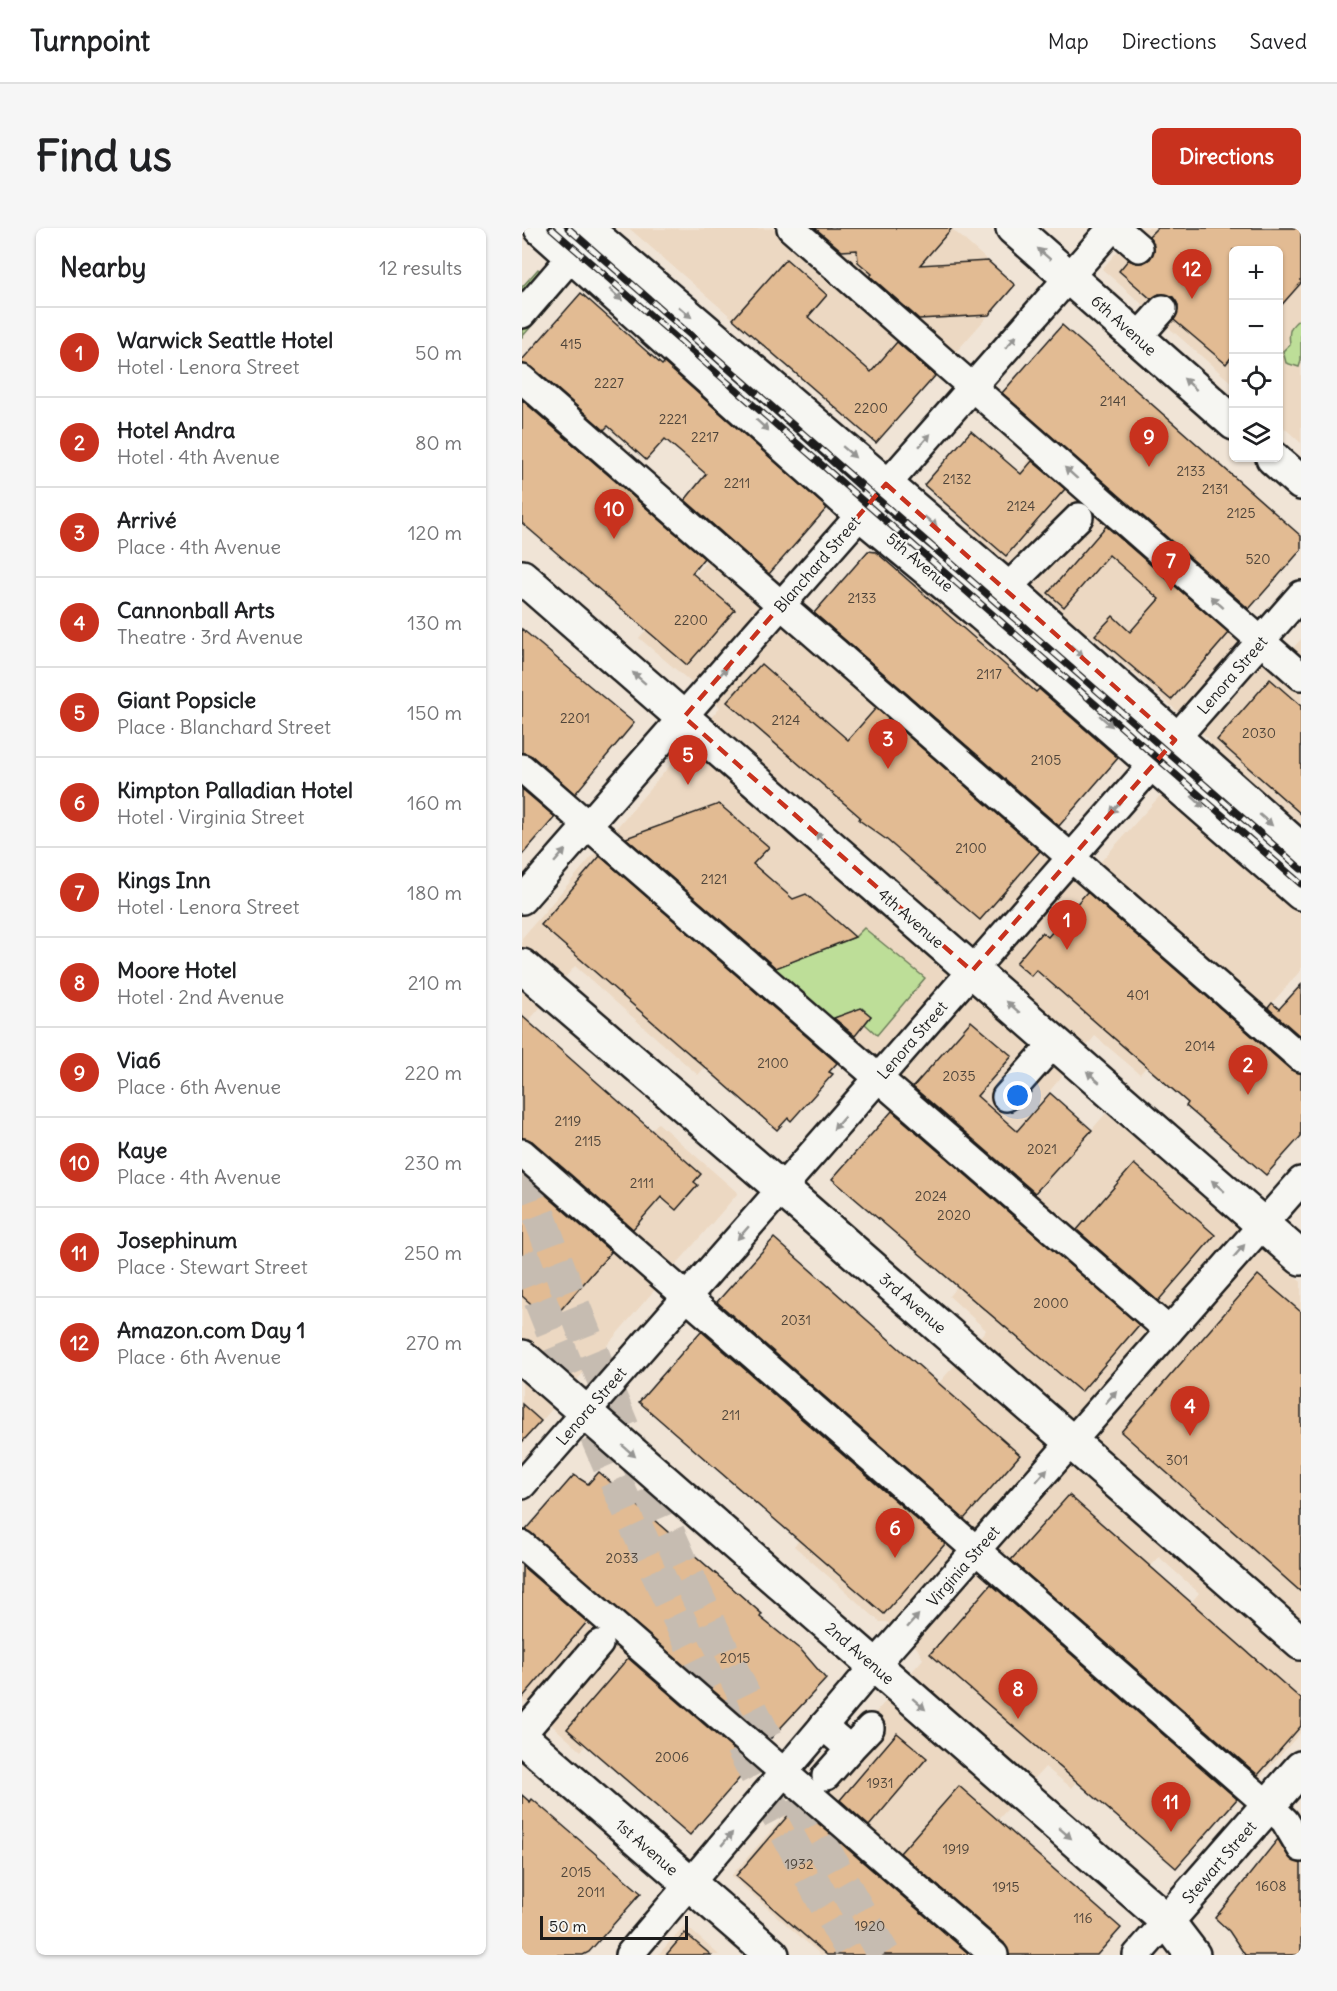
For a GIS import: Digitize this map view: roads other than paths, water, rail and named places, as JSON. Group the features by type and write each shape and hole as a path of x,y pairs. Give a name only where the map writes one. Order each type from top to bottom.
{"main road":[{"name":"5th Avenue","path":"541,228 587,237 886,484 1007,588 1301,893"},
{"name":"6th Avenue","path":"1013,228 1229,419"},
{"name":"5th Avenue","path":"587,237 861,514 982,614 1301,850"},
{"path":"1277,462 1301,483"},
{"name":"4th Avenue","path":"522,577 1301,1258"},
{"name":"3rd Avenue","path":"522,966 1072,1441 1301,1643"},
{"name":"2nd Avenue","path":"522,1357 1167,1921 1193,1955"},
{"name":"1st Avenue","path":"522,1736 772,1955"},
{"name":"Stewart Street","path":"1167,1921 1284,1788"}],"street":[{"path":"791,228 1301,676"},
{"path":"1114,228 1139,248"},
{"name":"Blanchard Street","path":"522,900 886,484 1114,228"},
{"path":"522,314 587,237"},
{"path":"1138,337 1162,309"},
{"path":"522,379 1301,1058"},
{"path":"1007,588 1079,517"},
{"name":"Lenora Street","path":"522,1485 1301,595"},
{"path":"522,768 1169,1331"},
{"path":"1006,1097 1054,1042"},
{"path":"522,1152 976,1551 1284,1788 1285,1821 1301,1848"},
{"name":"Virginia Street","path":"629,1955 875,1665 1301,1181"},
{"path":"522,1545 994,1955"},
{"path":"522,1736 599,1644"},
{"path":"823,1726 850,1749"},
{"path":"826,1776 870,1728"},
{"name":"Stewart Street","path":"1137,1955 1167,1921"}],"tunnel":[{"path":"522,1169 600,1371 685,1571 780,1766 884,1955"},
{"path":"522,1254 595,1434 675,1610 761,1784 854,1955"}],"railway":[{"path":"551,228 1301,884"},
{"path":"568,228 1301,869"}],"place":[{"name":"Amazon.com Day 1","path":"1192,299"},
{"name":"Via6","path":"1149,467"},
{"name":"Kaye","path":"614,539"},
{"name":"Kings Inn","path":"1171,591"},
{"name":"Arrivé","path":"888,769"},
{"name":"Giant Popsicle","path":"688,785"},
{"name":"Warwick Seattle Hotel","path":"1067,950"},
{"name":"Hotel Andra","path":"1248,1095"},
{"name":"Cannonball Arts","path":"1190,1436"},
{"name":"Kimpton Palladian Hotel","path":"895,1558"},
{"name":"Moore Hotel","path":"1018,1719"},
{"name":"Josephinum","path":"1171,1832"}]}
